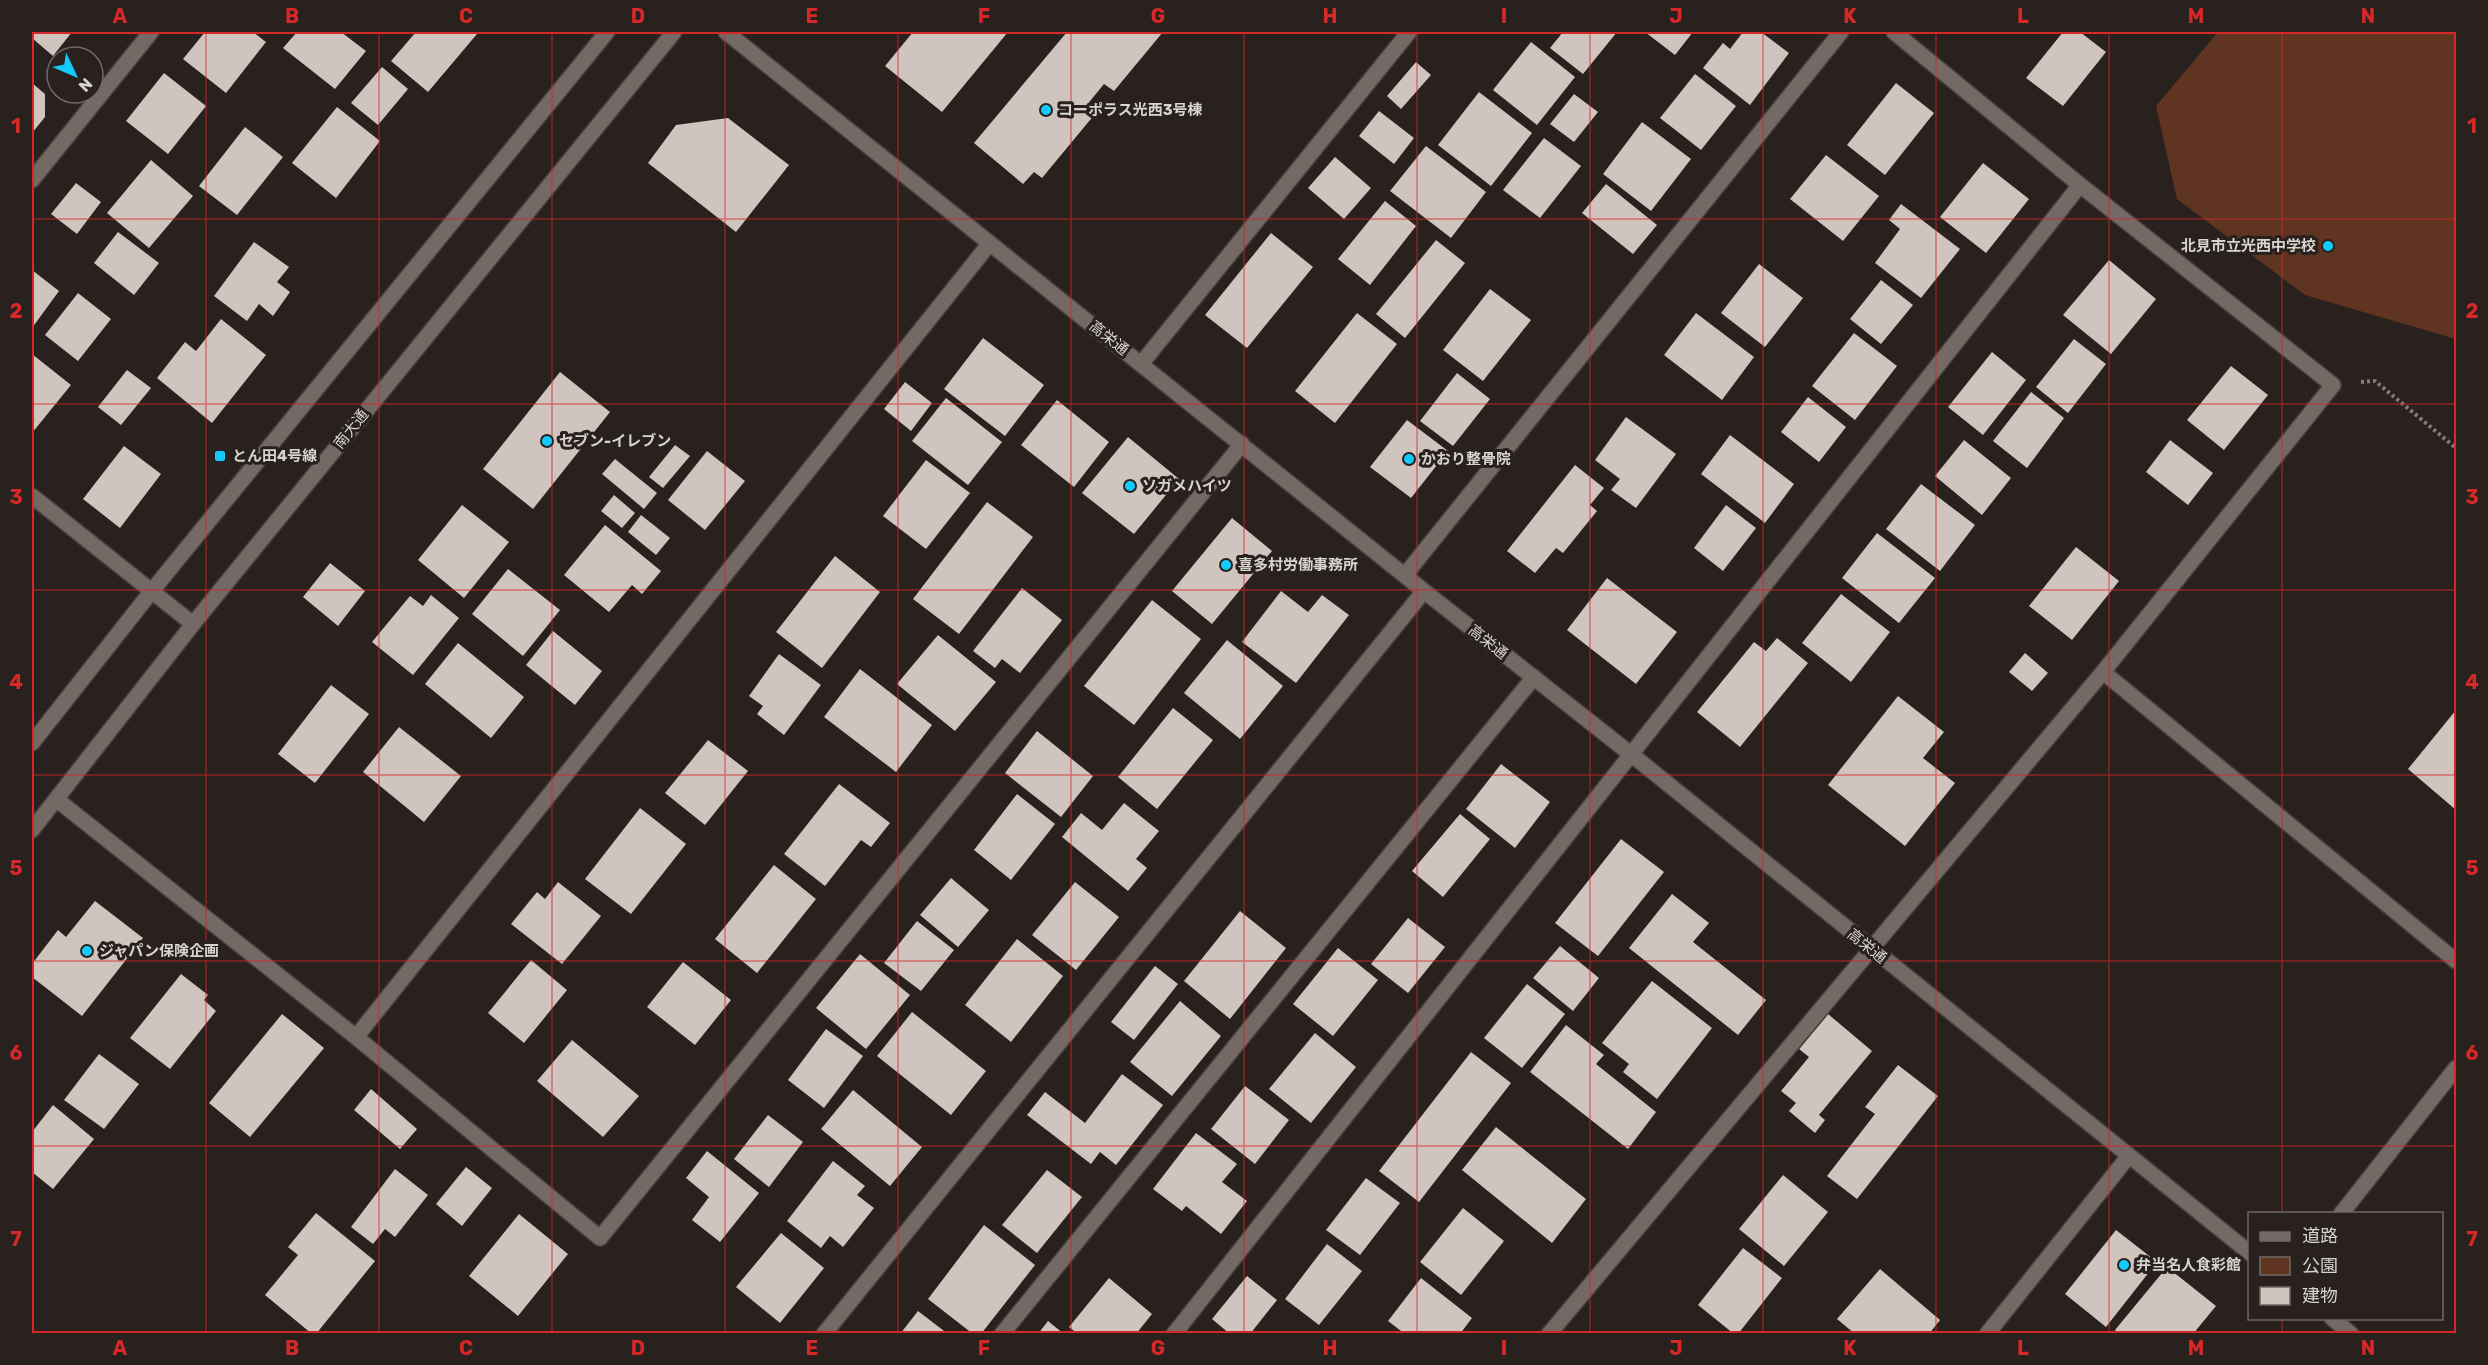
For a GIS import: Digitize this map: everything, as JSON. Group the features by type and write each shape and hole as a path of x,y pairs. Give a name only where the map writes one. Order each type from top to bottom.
{"street":[{"path":"32,180 152,32"},
{"path":"32,743 151,591 607,32"},
{"name":"南大通","path":"32,830 193,624 674,32"},
{"name":"高栄通","path":"726,32 1632,755 2248,1251"},
{"path":"1141,364 1408,32"},
{"path":"1405,575 1841,32"},
{"path":"1549,1334 2103,672 2333,385 2080,185 1894,32"},
{"path":"1174,1334 2080,185"},
{"path":"356,1037 990,243"},
{"path":"56,799 356,1037 600,1238 1242,444"},
{"path":"32,496 193,624"},
{"path":"824,1334 1424,591"},
{"path":"2103,672 2457,961"},
{"path":"1002,1334 1533,677"},
{"path":"2343,1212 2457,1068"},
{"path":"1987,1334 2128,1157"},
{"path":"2334,1320 2351,1334"}],"path":[{"path":"2333,385 2375,381 2457,448"}],"green space":[{"name":"北見市立光西中学校","path":"2218,32 2456,32 2456,339 2305,295 2177,199 2156,106"}],"building":[{"path":"33,32 72,32 62,45 45,45 45,49 32,38"},
{"path":"205,32 253,32 266,42 226,93 183,59"},
{"path":"297,32 341,32 366,51 335,89 283,48"},
{"path":"416,32 473,32 477,34 428,92 391,61"},
{"path":"913,32 1008,32 942,112 885,66"},
{"name":"コーポラス光西3号棟","path":"1067,32 1163,32 1114,91 1104,84 1086,106 1095,114 1042,178 1034,172 1023,184 974,143"},
{"path":"1563,32 1617,32 1583,74 1550,48"},
{"path":"1645,32 1693,32 1675,55"},
{"path":"1743,32 1761,32 1789,53 1750,105 1703,68 1723,43 1730,49"},
{"path":"2063,32 2080,32 2106,52 2063,106 2026,78"},
{"path":"1531,42 1575,77 1537,125 1493,90"},
{"path":"1416,62 1431,75 1401,109 1387,96"},
{"path":"382,67 408,89 378,125 351,103"},
{"path":"164,73 206,106 168,154 126,121"},
{"path":"1695,74 1736,106 1701,150 1660,118"},
{"path":"32,83 45,94 45,117 32,133"},
{"path":"1896,83 1934,113 1885,175 1847,145"},
{"path":"1479,92 1532,133 1491,186 1438,145"},
{"path":"1574,94 1598,112 1574,142 1550,124"},
{"path":"337,107 380,141 336,198 292,163"},
{"path":"1379,111 1414,138 1394,164 1359,136"},
{"path":"728,118 789,165 736,232 648,163 676,125"},
{"path":"1642,122 1691,159 1651,211 1603,174"},
{"path":"245,127 283,157 237,215 199,186"},
{"path":"1544,138 1581,166 1540,218 1503,190"},
{"path":"1426,146 1486,192 1451,238 1390,191"},
{"path":"1826,155 1879,196 1843,241 1790,199"},
{"path":"1335,157 1371,188 1344,219 1308,188"},
{"path":"151,160 193,196 149,248 107,213"},
{"path":"1983,163 2029,199 1986,253 1940,217"},
{"path":"76,183 101,202 77,234 51,214"},
{"path":"1606,184 1657,225 1633,254 1582,213"},
{"path":"1385,201 1416,226 1370,285 1338,259"},
{"path":"1901,204 1960,249 1921,298 1875,263 1900,229 1889,220"},
{"path":"118,232 159,263 134,295 94,263"},
{"path":"1271,233 1313,267 1247,348 1205,315"},
{"path":"1436,240 1465,263 1405,338 1376,314"},
{"path":"254,242 289,267 277,282 290,292 273,316 259,304 247,321 214,296"},
{"path":"2109,260 2156,299 2111,354 2063,315"},
{"path":"1759,264 1803,298 1765,347 1721,313"},
{"path":"32,270 59,291 32,328"},
{"path":"1881,280 1913,305 1881,344 1850,319"},
{"path":"1490,289 1531,320 1483,381 1443,350"},
{"path":"78,293 111,319 78,361 45,335"},
{"path":"1357,313 1397,344 1335,423 1295,391"},
{"path":"1696,313 1754,357 1722,400 1664,355"},
{"path":"221,319 266,355 212,423 157,378 185,342 196,351"},
{"path":"1854,333 1897,366 1855,420 1812,386"},
{"path":"983,338 1044,385 1005,436 944,389"},
{"path":"2074,339 2106,364 2068,413 2036,387"},
{"path":"1992,352 2026,380 1983,435 1948,407"},
{"path":"32,354 71,385 32,433"},
{"path":"2231,366 2268,395 2224,450 2187,420"},
{"path":"127,370 151,388 121,425 98,407"},
{"name":"セブン-イレブン","path":"560,372 610,412 533,509 483,469"},
{"path":"1457,373 1490,399 1453,446 1420,421"},
{"path":"905,382 932,403 911,431 884,409"},
{"path":"2031,392 2064,418 2027,468 1993,441"},
{"path":"1808,397 1846,427 1819,462 1781,432"},
{"path":"946,398 1002,442 968,485 912,441"},
{"path":"1057,400 1109,442 1074,487 1021,445"},
{"path":"1626,417 1676,454 1636,508 1611,490 1620,479 1595,460"},
{"name":"かおり整骨院","path":"1407,420 1448,451 1411,498 1370,467"},
{"path":"1730,435 1794,484 1765,523 1701,474"},
{"name":"ソガメハイツ","path":"1128,437 1179,479 1134,534 1082,493"},
{"path":"1964,440 2011,478 1982,515 1935,476"},
{"path":"2170,440 2213,473 2188,505 2146,472"},
{"path":"675,445 690,456 663,488 649,477"},
{"path":"124,446 161,474 120,528 83,499"},
{"path":"707,451 745,481 705,530 668,500"},
{"path":"615,459 657,493 644,509 602,474"},
{"path":"926,460 970,493 926,549 883,516"},
{"path":"1575,465 1604,488 1590,505 1597,511 1563,553 1556,548 1535,573 1507,551"},
{"path":"1921,484 1975,525 1940,571 1886,529"},
{"path":"614,495 635,513 622,528 601,511"},
{"path":"987,502 1033,537 959,634 913,599"},
{"path":"462,505 509,542 464,598 418,560"},
{"path":"1726,505 1756,528 1723,571 1694,548"},
{"path":"641,515 670,538 656,555 628,532"},
{"path":"1232,518 1272,551 1212,624 1172,591"},
{"path":"605,525 661,571 642,594 632,585 609,612 564,575"},
{"path":"1877,533 1935,578 1899,623 1842,578"},
{"path":"2076,547 2119,581 2072,640 2029,606"},
{"path":"835,556 880,592 822,668 776,632"},
{"path":"330,563 365,591 338,626 303,597"},
{"path":"508,569 560,610 523,656 472,614"},
{"path":"1607,578 1677,632 1636,684 1567,630"},
{"path":"1022,588 1062,620 1020,673 1002,659 995,668 973,651"},
{"path":"1281,591 1308,612 1322,595 1349,615 1296,683 1242,642"},
{"path":"1841,594 1890,632 1851,682 1802,643"},
{"path":"431,595 459,618 413,675 372,642 410,596 423,606"},
{"path":"1152,600 1201,639 1134,725 1084,686"},
{"path":"553,631 602,671 575,705 526,665"},
{"path":"938,635 996,682 955,731 897,684"},
{"path":"1777,638 1808,663 1740,747 1697,712 1754,642 1766,651"},
{"path":"1227,640 1283,686 1240,739 1184,693"},
{"path":"458,643 524,697 491,738 425,684"},
{"path":"2025,653 2048,673 2032,691 2009,672"},
{"path":"779,654 821,685 784,735 757,714 763,706 749,696"},
{"path":"860,669 932,725 896,772 824,717"},
{"path":"331,685 369,714 315,783 278,754"},
{"path":"1898,696 1944,732 1923,758 1955,783 1905,846 1828,785"},
{"path":"1173,708 1213,740 1157,809 1118,777"},
{"path":"2456,710 2456,810 2408,769"},
{"path":"399,727 461,776 424,822 363,772"},
{"path":"1037,731 1093,776 1061,817 1005,773"},
{"path":"708,740 748,771 705,825 665,793"},
{"path":"1501,764 1550,802 1515,848 1466,809"},
{"path":"839,784 890,823 871,847 861,840 825,886 784,854"},
{"path":"1017,794 1055,824 1011,880 974,850"},
{"path":"1124,803 1159,831 1136,859 1147,868 1128,891 1062,837 1081,813 1102,830"},
{"path":"640,808 686,844 631,914 585,879"},
{"path":"1460,814 1490,839 1443,897 1412,871"},
{"path":"1621,839 1664,872 1598,956 1555,923"},
{"path":"774,865 816,899 757,973 715,939"},
{"path":"951,878 989,910 958,947 920,915"},
{"path":"558,882 601,916 562,964 511,924 537,892 545,899"},
{"path":"1075,882 1119,917 1076,970 1032,935"},
{"path":"1672,894 1709,923 1693,942 1766,1000 1738,1035 1629,948"},
{"name":"ジャパン保険企画","path":"95,901 143,938 82,1016 32,977 32,964 58,930 66,937"},
{"path":"1240,911 1286,948 1230,1019 1184,981"},
{"path":"1408,918 1445,947 1408,993 1371,964"},
{"path":"917,921 954,950 921,991 884,963"},
{"path":"1017,939 1063,976 1011,1042 965,1005"},
{"path":"1560,946 1599,978 1573,1011 1533,978"},
{"path":"1338,948 1378,980 1333,1036 1293,1004"},
{"path":"860,954 910,995 866,1049 816,1008"},
{"path":"531,960 567,990 524,1043 488,1013"},
{"path":"683,962 731,1000 695,1045 647,1007"},
{"path":"1155,966 1178,984 1134,1040 1111,1022"},
{"path":"181,974 208,995 204,1000 216,1011 170,1069 130,1038"},
{"path":"1652,981 1712,1028 1657,1099 1623,1072 1629,1064 1602,1043"},
{"path":"1527,984 1565,1014 1522,1068 1484,1038"},
{"path":"1180,1001 1221,1036 1172,1096 1130,1062"},
{"path":"912,1012 986,1071 951,1115 877,1056"},
{"path":"282,1014 324,1048 250,1137 209,1103"},
{"path":"1828,1014 1872,1051 1819,1115 1825,1120 1815,1133 1789,1111 1796,1103 1781,1091 1809,1057 1799,1049"},
{"path":"1566,1025 1604,1055 1596,1064 1656,1112 1628,1149 1530,1072"},
{"path":"826,1029 863,1056 824,1108 788,1080"},
{"path":"1315,1033 1356,1067 1311,1123 1269,1089"},
{"path":"572,1040 639,1096 603,1137 537,1081"},
{"path":"1471,1052 1511,1083 1419,1202 1379,1171"},
{"path":"99,1054 139,1084 104,1129 64,1100"},
{"path":"1898,1065 1938,1096 1857,1199 1827,1176 1875,1114 1865,1107"},
{"path":"1122,1074 1163,1105 1116,1165 1100,1152 1091,1164 1027,1115 1045,1092 1085,1123"},
{"path":"1245,1086 1289,1120 1255,1164 1211,1129"},
{"path":"371,1089 417,1129 400,1149 354,1110"},
{"path":"853,1090 922,1147 890,1186 821,1129"},
{"path":"53,1105 94,1139 53,1189 32,1172 32,1132"},
{"path":"768,1115 803,1142 769,1187 734,1159"},
{"path":"1496,1127 1586,1199 1552,1243 1462,1170"},
{"path":"1196,1133 1237,1164 1222,1182 1247,1201 1221,1234 1186,1206 1182,1211 1153,1189"},
{"path":"707,1151 759,1193 720,1242 692,1220 709,1197 686,1178"},
{"path":"833,1161 865,1186 857,1195 874,1208 843,1247 830,1236 821,1248 787,1221"},
{"path":"466,1167 492,1188 462,1226 436,1204"},
{"path":"395,1169 428,1195 395,1237 385,1229 373,1244 351,1227"},
{"path":"1047,1170 1082,1197 1037,1253 1002,1225"},
{"path":"1783,1175 1828,1212 1784,1266 1739,1229"},
{"path":"1366,1178 1400,1203 1360,1255 1326,1230"},
{"path":"1463,1208 1504,1241 1461,1295 1420,1262"},
{"path":"316,1213 375,1261 316,1334 312,1334 265,1295 298,1255 288,1247"},
{"path":"519,1214 568,1254 518,1316 469,1276"},
{"path":"984,1225 1035,1265 981,1334 973,1334 928,1299"},
{"path":"2116,1230 2157,1262 2106,1327 2065,1294"},
{"path":"781,1233 824,1268 780,1323 736,1287"},
{"path":"1327,1244 1362,1271 1319,1325 1285,1299"},
{"path":"1743,1248 1782,1278 1738,1334 1734,1334 1698,1305"},
{"path":"2167,1267 2216,1306 2193,1334 2119,1334 2115,1330"},
{"path":"1880,1269 1940,1320 1929,1334 1855,1334 1837,1319"},
{"path":"1247,1276 1277,1300 1250,1334 1230,1334 1212,1319"},
{"path":"1109,1278 1152,1314 1136,1334 1078,1334 1069,1327"},
{"path":"1421,1278 1472,1318 1460,1334 1405,1334 1388,1321"},
{"path":"918,1311 948,1334 900,1334"},
{"path":"1048,1321 1064,1334 1038,1334"}],"place":[{"name":"コーポラス光西3号棟","path":"1046,110"},
{"name":"北見市立光西中学校","path":"2328,246"},
{"name":"セブン-イレブン","path":"547,441"},
{"name":"とん田4号線","path":"220,456"},
{"name":"かおり整骨院","path":"1409,459"},
{"name":"ソガメハイツ","path":"1130,486"},
{"name":"喜多村労働事務所","path":"1226,565"},
{"name":"ジャパン保険企画","path":"87,951"},
{"name":"弁当名人食彩館","path":"2124,1265"}]}
